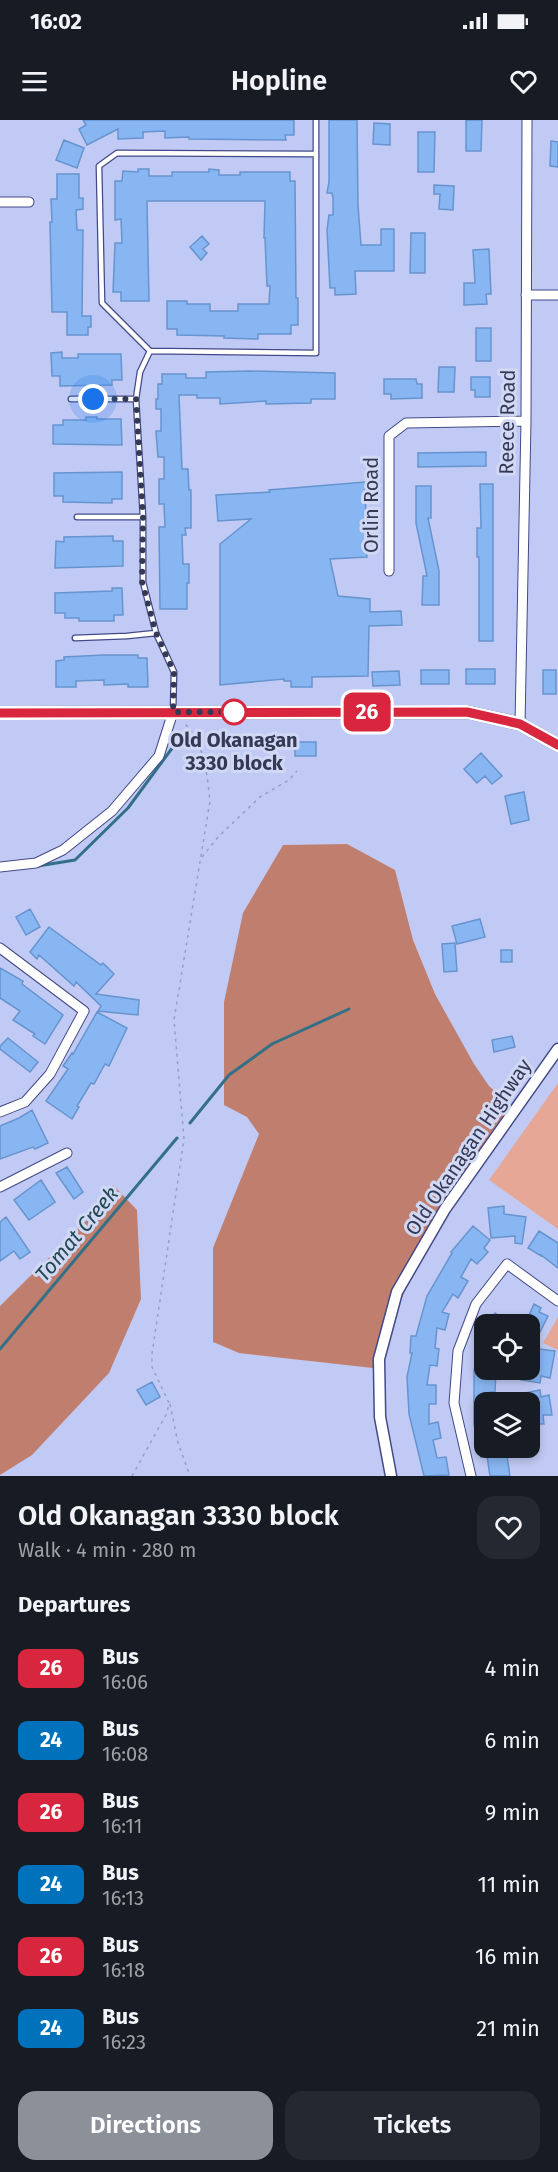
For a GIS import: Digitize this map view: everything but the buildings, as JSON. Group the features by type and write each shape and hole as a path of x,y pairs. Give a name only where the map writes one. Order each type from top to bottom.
{"main road":[{"path":"0,713 467,712 520,724 558,745"}],"street":[{"name":"Reece Road","path":"520,724 526,421 527,120"},
{"path":"0,202 29,202"},
{"path":"526,295 558,295"},
{"name":"Orlin Road","path":"389,571 389,436 406,423 526,421"},
{"path":"0,867 36,863 63,850 112,811 159,756 173,712"},
{"path":"0,948 84,1011 50,1074 25,1102 0,1113"},
{"name":"Old Okanagan Highway","path":"391,1476 380,1417 379,1359 397,1292 446,1209 558,1050"},
{"path":"0,1186 67,1153"},
{"path":"471,1476 454,1403 458,1351 476,1304 507,1264 558,1301"}],"lane":[{"path":"316,120 316,154 316,353 150,351 102,303 99,166 117,153 316,154"},
{"path":"150,351 140,372 136,399 143,517 142,582 156,633 174,672 173,712"},
{"path":"71,399 136,399"},
{"path":"77,517 143,517"},
{"path":"75,638 156,633"}],"path":[{"path":"173,712 191,730 201,752 210,801 174,1020 184,1139 152,1354 152,1367 169,1403 178,1443 190,1476"},
{"path":"201,858 218,837 260,797 289,780 297,771"},
{"path":"132,1476 167,1413 169,1403"}],"shaded area":[{"path":"347,844 395,870 413,940 435,994 489,1086 516,1109 420,1256 388,1330 382,1369 239,1353 213,1342 213,1248 259,1134 247,1117 224,1105 224,1002 243,913 283,845"},
{"path":"558,1083 558,1229 489,1180"},
{"path":"113,1185 137,1210 141,1299 109,1373 32,1455 0,1475 0,1306 93,1214 105,1189"},
{"path":"558,1317 558,1350 543,1343"}],"waterway":[{"path":"38,866 75,860 128,808 173,747"},
{"name":"Tomat Creek","path":"190,1123 229,1075 272,1044 349,1009"},
{"name":"Tomat Creek","path":"0,1349 177,1138"}],"bus line":[{"name":"26","path":"0,713 467,712 520,724 558,745"}],"place":[{"name":"Old Okanagan 3330 block","path":"234,712"}],"route":[{"path":"93,399 136,399 143,517 142,582 156,633 174,672 173,712 242,712 234,712"}]}
